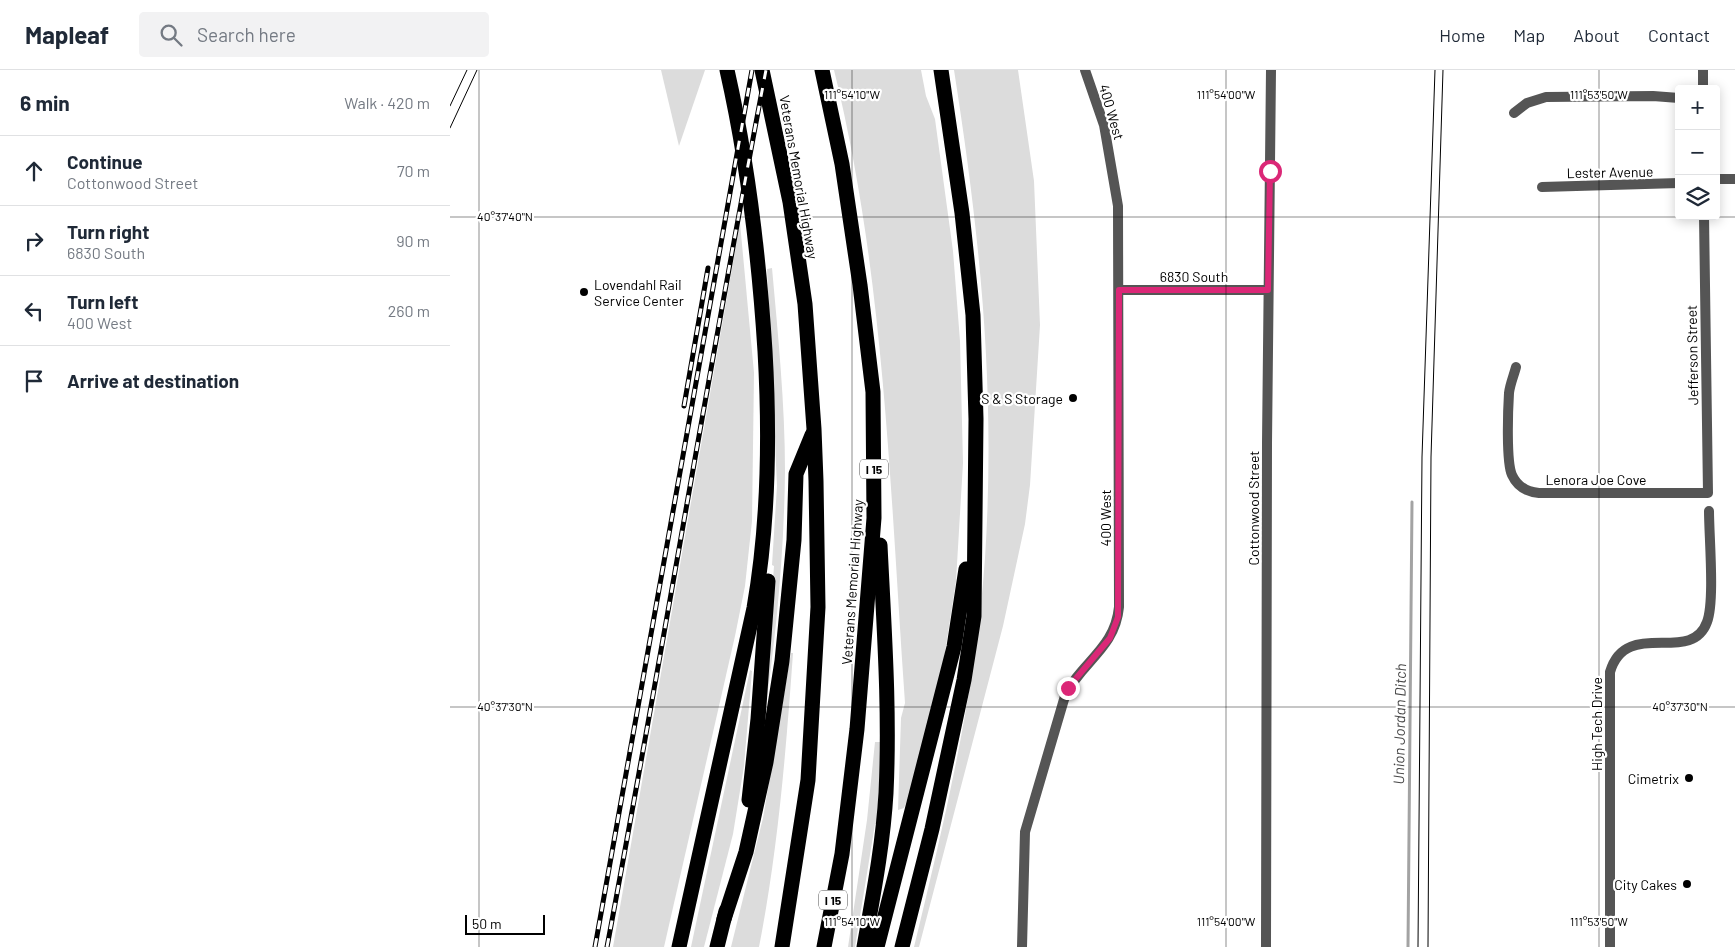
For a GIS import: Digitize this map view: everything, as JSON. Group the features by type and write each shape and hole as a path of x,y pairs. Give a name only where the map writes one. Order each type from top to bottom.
{"highway":[{"path":"724,919 748,806 755,748 768,572 768,420 762,292 743,149 727,70"},
{"name":"Veterans Memorial Highway","path":"762,70 790,202 805,304 814,429 818,607 808,780 782,947"},
{"name":"Veterans Memorial Highway","path":"822,70 827,86 842,164 859,276 873,392 874,518 857,729 842,854 824,947"},
{"path":"902,947 932,829 964,680 974,616 973,315 962,213 941,70"},
{"path":"864,947 880,858 887,753 884,626 873,392"},
{"path":"716,947 746,852 766,762 783,652 794,540 796,474 814,429"},
{"path":"679,947 754,608 763,553 768,495"},
{"path":"877,947 954,647 975,508"}],"street":[{"name":"400 West","path":"1022,947 1024,848 1028,818 1065,696 1073,682 1110,638 1118,617 1119,226 1114,176 1104,125 1086,70"},
{"name":"Cottonwood Street","path":"1266,947 1268,290 1271,70"},
{"path":"1703,70 1703,85"},
{"path":"1514,113 1528,103 1546,98 1653,96 1675,98"},
{"path":"1720,179 1735,179"},
{"name":"Lester Avenue","path":"1542,186 1675,183"},
{"name":"Jefferson Street","path":"1704,220 1708,493"},
{"name":"6830 South","path":"1119,290 1268,290"},
{"name":"Lenora Joe Cove","path":"1516,367 1509,392 1509,464 1514,479 1522,488 1539,494 1708,493"},
{"name":"High Tech Drive","path":"1610,947 1610,672 1618,655 1632,645 1687,641 1704,628 1709,612 1709,510"}],"shaded area":[{"path":"661,70 705,70 679,146"},
{"path":"834,70 921,70 926,96 935,119 953,251 960,341 963,463 956,581 944,659 913,785 904,808 898,810 901,718 905,703 883,385 875,305 864,226 851,148"},
{"path":"954,70 1018,70 1034,181 1040,325 1030,485 1025,524 1003,626 919,947 914,947 948,802 967,705 981,607 988,495 987,373 983,313 971,193"},
{"path":"740,223 754,373 752,521 745,586 664,947 613,947"},
{"path":"772,268 779,344 785,472 783,538 778,603 762,733 774,566 772,565 777,486 767,269"},
{"path":"791,653 793,653 780,800 766,911 759,947 731,947 763,818"},
{"path":"750,670 752,671 744,766 733,834 704,947 691,947"},
{"path":"875,742 881,742 877,824 875,824 855,947 848,947 867,820"}],"waterway":[{"name":"Union Jordan Ditch","path":"1408,947 1412,502"}],"tram line":[{"path":"450,106 467,70"},
{"path":"450,128 477,70"},
{"path":"1418,947 1422,457 1435,70"},
{"path":"1428,947 1431,457 1443,70"}],"railway":[{"path":"595,947 752,70"},
{"path":"607,947 766,70"},
{"path":"684,406 708,268"}],"place":[{"name":"Lovendahl Rail Service Center","path":"584,292"},
{"name":"S & S Storage","path":"1073,398"},
{"name":"Cimetrix","path":"1689,778"},
{"name":"City Cakes","path":"1687,884"}],"route":[{"path":"1068,688 1103,648 1116,628 1118,617 1119,290 1268,290 1270,171"}]}
